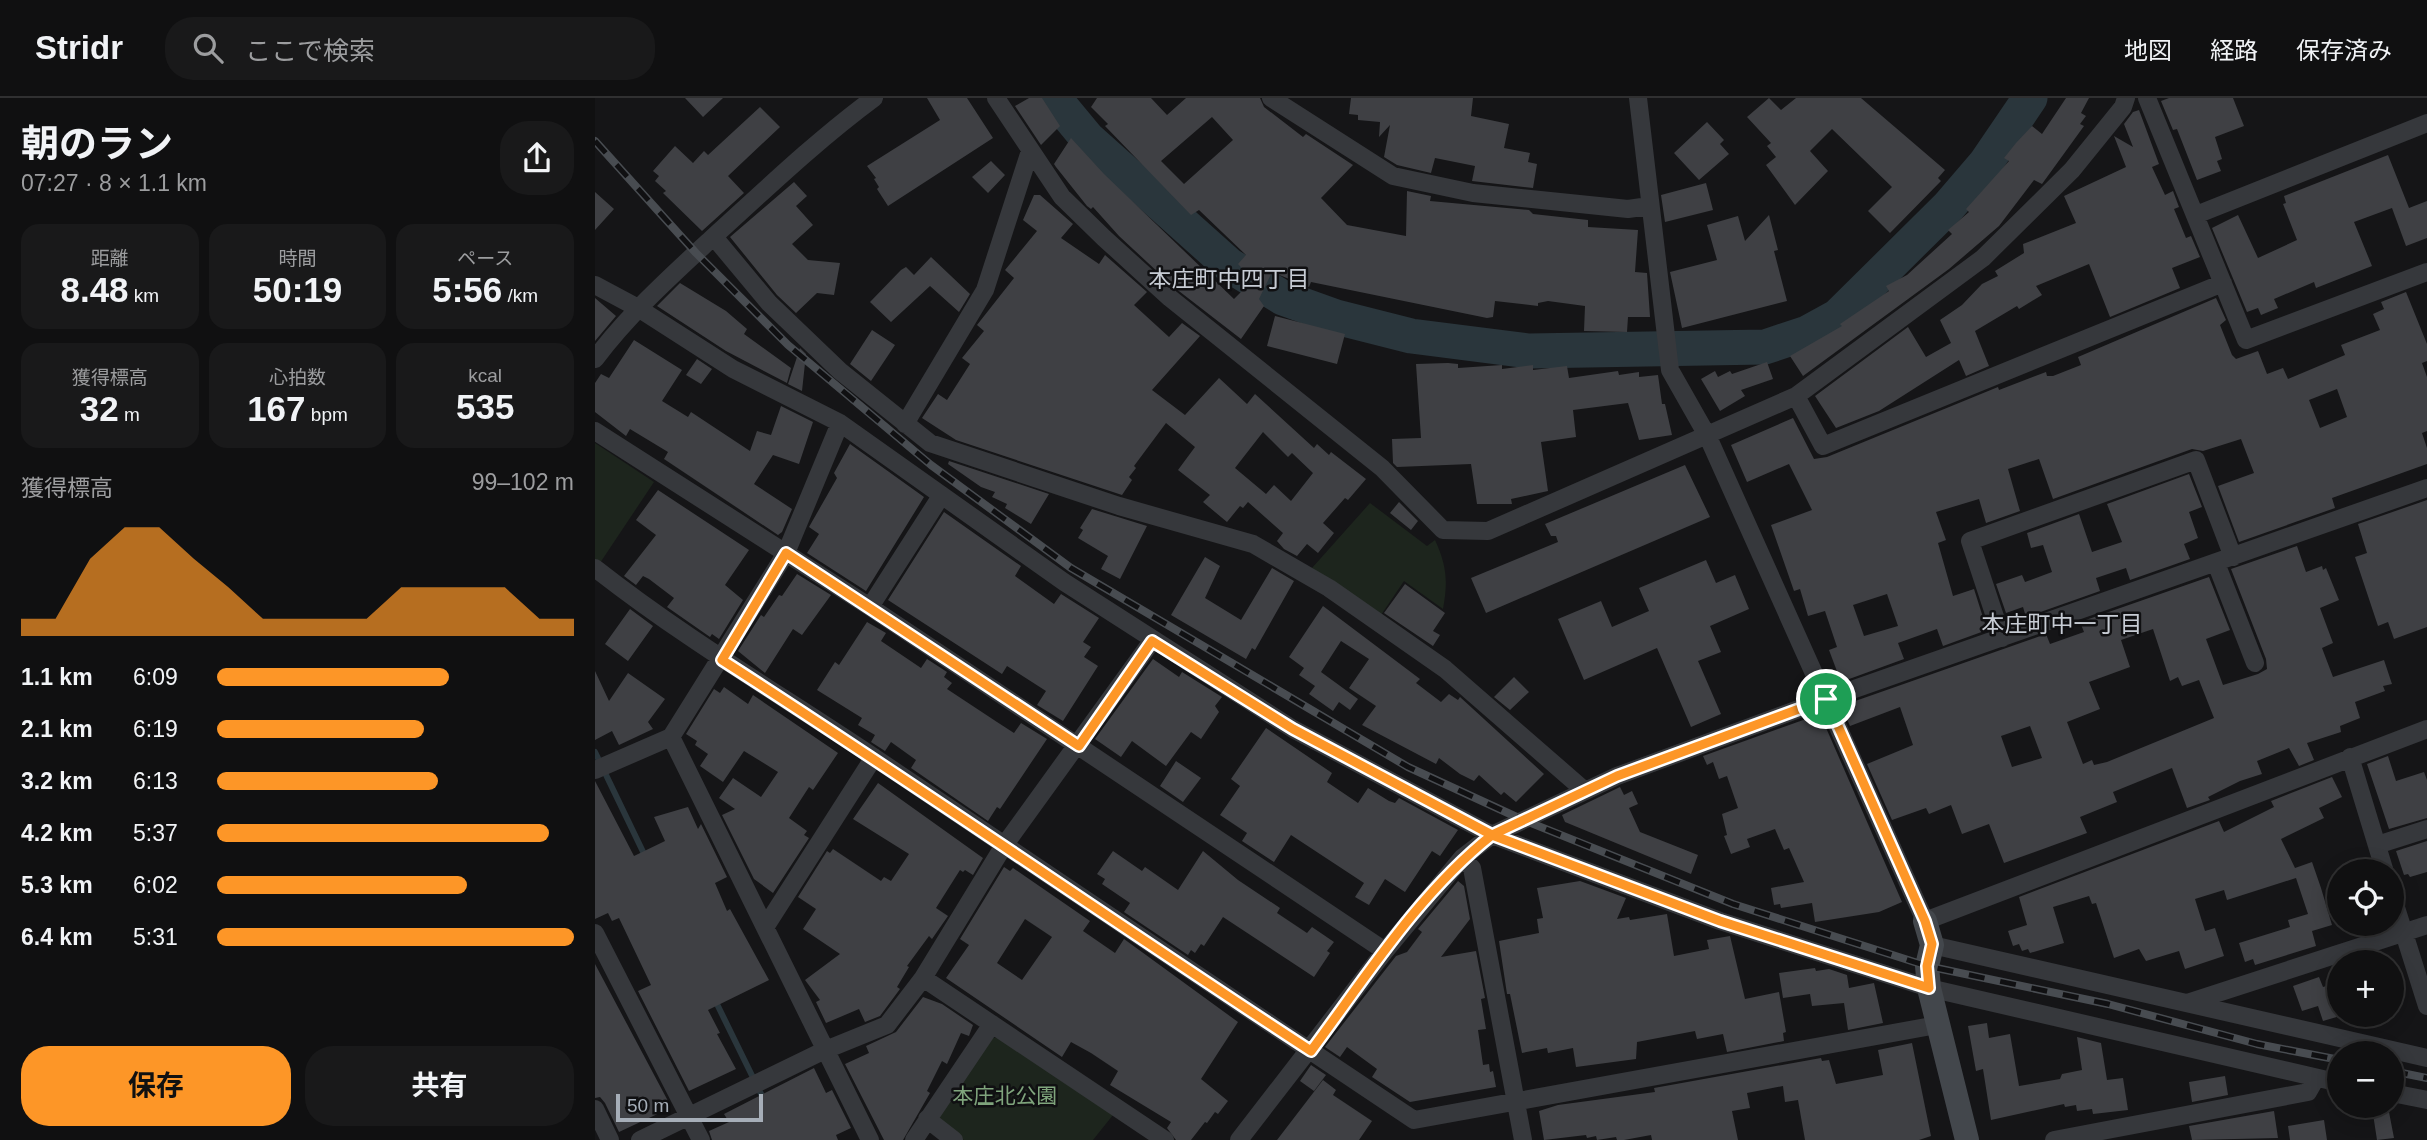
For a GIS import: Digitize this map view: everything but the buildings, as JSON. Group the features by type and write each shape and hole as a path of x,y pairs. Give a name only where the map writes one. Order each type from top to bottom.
{"street":[{"path":"595,359 638,308 823,136 874,98"},
{"path":"996,98 1062,197 1170,298 1382,468 1443,530 1488,531 1565,495 1708,437 1795,396 1983,258 2072,170 2123,107 2126,98"},
{"path":"1271,98 1393,176 1473,193 1628,209 1649,206"},
{"path":"1638,98 1669,370 1708,437 1929,933 1929,988 1967,1140"},
{"path":"2147,98 2246,340 2427,272"},
{"path":"2196,215 2427,123"},
{"path":"905,424 985,290 1030,151"},
{"path":"714,237 769,303 840,371 930,443 1119,506 1253,544 1329,588 1445,669 1585,791"},
{"path":"1795,396 1823,446 2223,283"},
{"path":"595,285 638,308 733,369 840,423 1152,641 1293,729 1492,835 1720,921 1929,988 2327,1080"},
{"path":"599,768 671,737 722,660 786,553 840,423"},
{"path":"595,431 870,607 1385,951"},
{"path":"2002,638 1971,541 2196,460 2255,663"},
{"path":"1239,1140 1311,1051 1385,951 1462,858 1492,835 1585,791 1826,699 2427,488"},
{"path":"870,607 941,496"},
{"path":"595,568 722,660 874,757 1003,847 1415,1120 1937,1025"},
{"path":"640,1140 823,1051 887,1025 923,978 1003,847 1079,746 1152,641"},
{"path":"1929,933 2350,757 2427,729"},
{"path":"671,737 767,926 823,1051 870,1140"},
{"path":"767,926 874,757"},
{"path":"2350,757 2381,859"},
{"path":"2377,845 2427,829"},
{"path":"1462,858 1472,868 1523,1140"},
{"path":"2427,925 2404,932 2427,1006"},
{"path":"595,933 701,1140"},
{"path":"1929,933 2186,1004 2427,1058"},
{"path":"2186,1004 2392,936"},
{"path":"923,978 1165,1140"},
{"path":"914,1140 992,1024"},
{"path":"2054,1140 2308,1092 2316,1078"},
{"path":"2404,1095 2427,1100"},
{"path":"595,1109 610,1140"},
{"path":"927,1119 954,1140"}],"green space":[{"path":"595,443 654,482 600,563 595,559"},
{"path":"1370,503 1427,546 1435,540 1445,574 1443,609 1404,581 1379,618 1312,568"},
{"name":"本庄北公園","path":"998,1037 1113,1115 1093,1140 964,1140 934,1118 988,1039"}],"waterway":[{"path":"1054,98 1087,138 1229,265 1283,298 1336,317 1411,336 1529,351 1765,347 1807,333 1838,316 1949,206 1985,164 2030,98"},
{"path":"595,752 646,858"},
{"path":"715,1000 764,1100"}],"railway":[{"path":"595,141 696,253 788,345 931,465 1071,568 1408,767 1521,819 1733,904 1927,966 2108,1004 2257,1044 2327,1057"},
{"path":"2404,1073 2427,1078"}],"district":[{"name":"本庄町中四丁目","path":"1229,279"},
{"name":"本庄町中一丁目","path":"2062,624"}],"route":[{"path":"1826,699 1617,776 1492,835 1293,729 1152,641 1079,746 786,553 722,660 874,757 1003,847 1311,1051 1385,951 1462,858 1492,835 1720,921 1929,988 1927,966 1932,944 1925,921 1826,699"}]}
